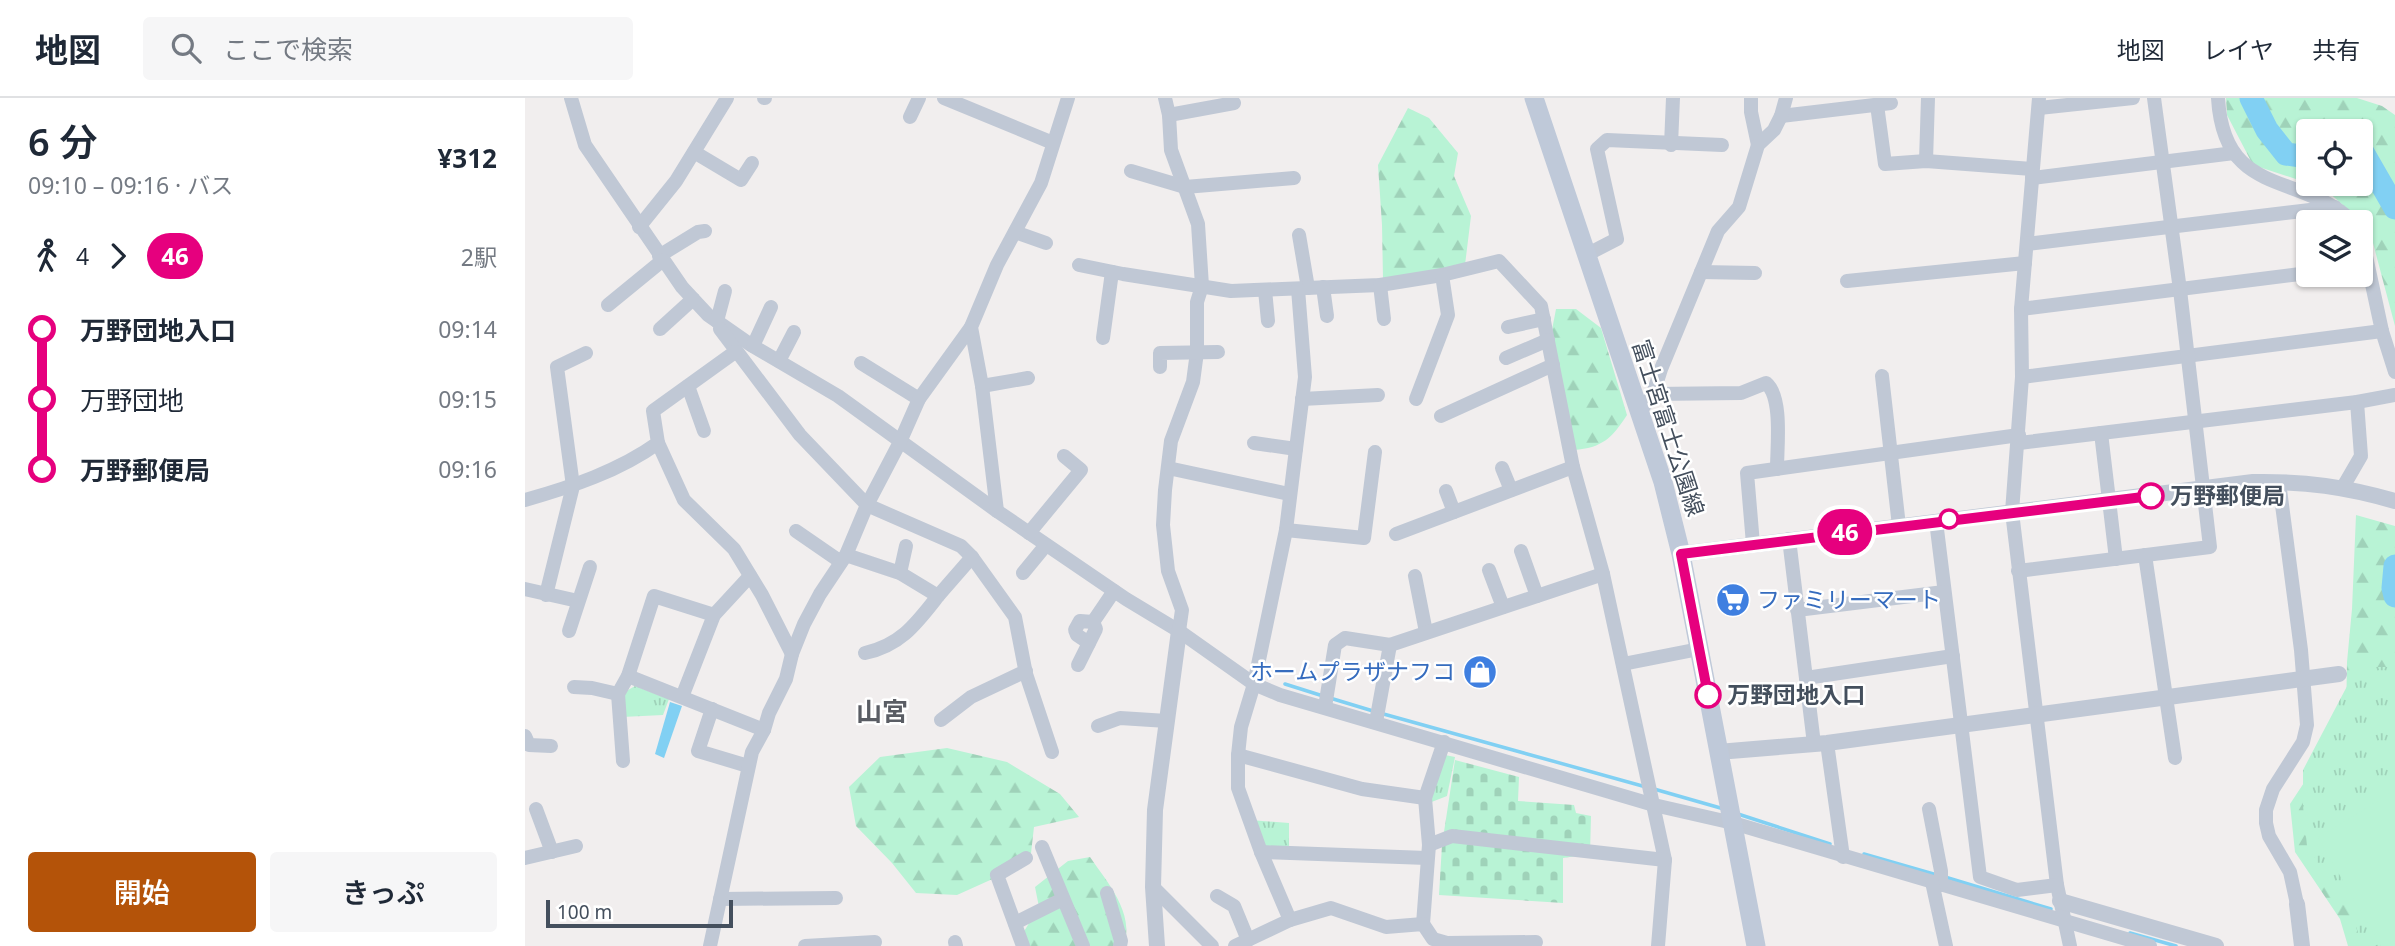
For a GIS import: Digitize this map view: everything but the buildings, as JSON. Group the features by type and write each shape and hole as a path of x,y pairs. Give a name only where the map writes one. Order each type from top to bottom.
{"main road":[{"name":"富士宮富士公園線","path":"1534,98 1663,482 1681,554 1756,946"}],"street":[{"path":"571,98 585,145 661,258 693,299 712,318 753,346 838,396 1028,533 1179,631 1254,684 1280,695 1326,700 1444,742 1654,805 1731,815 1843,857 1938,879 2150,946"},
{"path":"639,227 676,181 727,98"},
{"path":"910,117 919,98"},
{"path":"944,98 1053,143"},
{"path":"711,946 751,751 764,730 769,713 786,679 792,654 820,594 843,559 919,399 971,327 997,265 1041,183 1069,98"},
{"path":"1157,946 1153,887 1155,810 1182,610 1168,571 1163,525 1171,441 1193,382 1197,352 1197,302 1202,286 1198,224 1171,150 1165,98"},
{"path":"1671,145 1673,98"},
{"path":"1639,413 1653,394 1718,232 1739,207 1758,145 1751,98"},
{"path":"1758,145 1774,130 1786,98"},
{"path":"1926,161 1928,98"},
{"path":"2070,946 2059,893 2012,512 2022,377 2021,309 2039,103 2133,98"},
{"path":"2018,571 2210,547 2154,98"},
{"path":"2218,98 2220,122 2234,153 2251,170 2267,180 2339,210"},
{"path":"1169,115 1234,103"},
{"path":"1781,116 1884,104 1885,164 1926,161 2032,173 2234,153"},
{"path":"1586,255 1617,239 1597,149 1607,140 1671,145 1722,145"},
{"path":"694,152 741,180 752,163"},
{"path":"1131,171 1185,187 1294,178"},
{"path":"2027,244 2335,207"},
{"path":"608,305 661,258 698,232 705,231"},
{"path":"1016,232 1046,243"},
{"path":"1290,920 1238,788 1238,755 1241,727 1254,684 1286,530 1305,377 1299,235"},
{"path":"1079,265 1231,290 1265,290 1380,285 1442,275 1499,261 1541,306 1573,467 1604,574 1665,860 1658,946"},
{"path":"1847,281 2025,263"},
{"path":"1103,338 1112,272"},
{"path":"1701,272 1755,273"},
{"path":"1416,399 1448,315 1442,275"},
{"path":"2021,309 2296,275"},
{"path":"1380,285 1384,318"},
{"path":"1324,287 1327,316"},
{"path":"2370,287 2395,372"},
{"path":"1265,290 1268,321"},
{"path":"712,318 725,291"},
{"path":"660,329 693,299"},
{"path":"753,346 771,307"},
{"path":"712,318 800,435 867,505 961,546 972,557 1015,617 1026,671 1052,752"},
{"path":"1509,327 1544,319"},
{"path":"971,327 982,386 997,511"},
{"path":"2022,377 2382,331"},
{"path":"779,361 795,332"},
{"path":"1506,358 1548,340"},
{"path":"735,352 653,411 658,443 684,500 734,548 792,654"},
{"path":"1160,367 1160,353 1218,352"},
{"path":"546,595 573,486 557,367 586,353"},
{"path":"861,363 919,399"},
{"path":"1441,416 1553,365"},
{"path":"1882,376 1899,526"},
{"path":"982,386 1028,379"},
{"path":"1653,394 1741,393 1766,383 1776,399 1777,469"},
{"path":"688,386 703,431"},
{"path":"1753,544 1747,473 1891,453 2101,433 2395,395"},
{"path":"1302,400 1378,396"},
{"path":"2343,487 2361,456 2357,402"},
{"path":"2101,433 2116,559"},
{"path":"525,500 573,486 642,455 658,443"},
{"path":"1254,443 1296,449"},
{"path":"1286,530 1364,538 1375,452"},
{"path":"1028,533 1081,470 1064,456"},
{"path":"1396,534 1573,467"},
{"path":"1168,468 1289,494"},
{"path":"1502,468 1511,490"},
{"path":"1681,554 2253,482 2343,487 2395,501"},
{"path":"2279,482 2304,679 2307,724 2303,742 2273,789 2266,810 2266,823 2269,836 2290,872 2302,946"},
{"path":"1446,491 1454,512"},
{"path":"1936,521 1980,877 2017,890 2059,893 2206,945"},
{"path":"796,531 843,559 899,573 938,596"},
{"path":"1789,539 1806,678 1843,857"},
{"path":"1023,573 1046,545"},
{"path":"899,573 906,546"},
{"path":"1521,551 1537,596"},
{"path":"2145,555 2175,758"},
{"path":"865,653 885,648 912,629 972,557"},
{"path":"569,631 590,567"},
{"path":"1489,570 1503,607"},
{"path":"1326,700 1335,645 1345,638 1390,645 1604,574"},
{"path":"682,697 714,615 750,576"},
{"path":"1415,576 1426,632"},
{"path":"525,589 579,601"},
{"path":"1079,665 1097,629 1093,622 1114,591"},
{"path":"1797,610 1944,592"},
{"path":"622,761 618,694 628,676 654,596 714,615"},
{"path":"1377,717 1390,645"},
{"path":"1623,664 1699,649"},
{"path":"1806,678 1952,656"},
{"path":"941,720 971,697 1026,671"},
{"path":"1719,752 1820,743 2339,674"},
{"path":"628,676 764,730"},
{"path":"574,687 618,694"},
{"path":"712,709 698,751 748,766"},
{"path":"1098,726 1121,718 1167,721"},
{"path":"525,736 529,745 551,746"},
{"path":"1444,742 1425,798 1428,852 1423,924 1433,939 1447,943 1536,942"},
{"path":"1238,755 1362,789 1425,798"},
{"path":"536,809 552,852"},
{"path":"1929,809 1946,946"},
{"path":"1261,852 1428,852 1452,836 1665,860"},
{"path":"525,858 576,846"},
{"path":"1042,847 1083,946"},
{"path":"1023,946 997,875 1025,858"},
{"path":"1153,887 1212,946"},
{"path":"1107,893 1121,941 1120,946"},
{"path":"1217,896 1234,906 1241,943 1290,920 1331,908 1386,927 1423,924"},
{"path":"720,900 836,898"},
{"path":"1015,923 1063,899"},
{"path":"805,946 875,942"}],"green space":[{"path":"2226,98 2357,98 2382,106 2395,115 2395,326 2373,243 2373,210 2348,210 2333,196 2373,196 2373,119 2296,119 2296,179 2253,165 2227,115"},
{"path":"1408,108 1429,118 1458,153 1454,176 1471,216 1465,265 1383,279 1378,165"},
{"path":"1556,309 1576,309 1601,328 1627,415 1605,440 1584,449 1574,450 1552,330"},
{"path":"2356,515 2395,526 2395,946 2348,946 2340,919 2295,852 2290,804 2346,719"},
{"path":"2373,667 2395,667 2395,946 2362,946 2351,911 2307,846 2303,806 2303,770 2355,671"},
{"path":"635,686 669,699 663,715 622,717 623,693"},
{"path":"947,748 1007,762 1060,794 1079,817 1034,827 1030,862 957,895 916,893 892,863 856,826 849,787 880,757"},
{"path":"1440,754 1455,757 1447,796 1429,803"},
{"path":"1455,760 1519,777 1518,801 1574,805 1576,813 1591,816 1590,854 1563,858 1563,903 1439,895 1442,845"},
{"path":"2395,790 2395,946 2381,946 2318,838"},
{"path":"1250,820 1289,823 1289,853 1261,852"},
{"path":"1090,857 1123,910 1126,922 1124,946 1027,946 1023,933 1039,907 1035,887 1068,861"}],"water":[{"path":"670,702 682,706 664,758 655,754"}],"waterway":[{"path":"2251,98 2267,130 2286,154 2296,155"},
{"path":"2373,170 2395,208"},
{"path":"2395,566 2395,596"},
{"path":"1285,684 1323,696"},
{"path":"1330,698 1373,711"},
{"path":"1380,713 1646,787"},
{"path":"1654,789 1724,809"},
{"path":"1738,814 1830,844"},
{"path":"1864,854 1937,875"},
{"path":"1945,877 2051,909"},
{"path":"2130,933 2176,946"}],"bus line":[{"name":"46","path":"1708,695 1681,554 2151,496"}],"place":[{"name":"万野郵便局","path":"2151,496"},
{"name":"ファミリーマート","path":"1733,600"},
{"name":"ホームプラザナフコ","path":"1480,672"},
{"name":"万野団地入口","path":"1708,695"}],"district":[{"name":"山宮","path":"882,712"}]}
